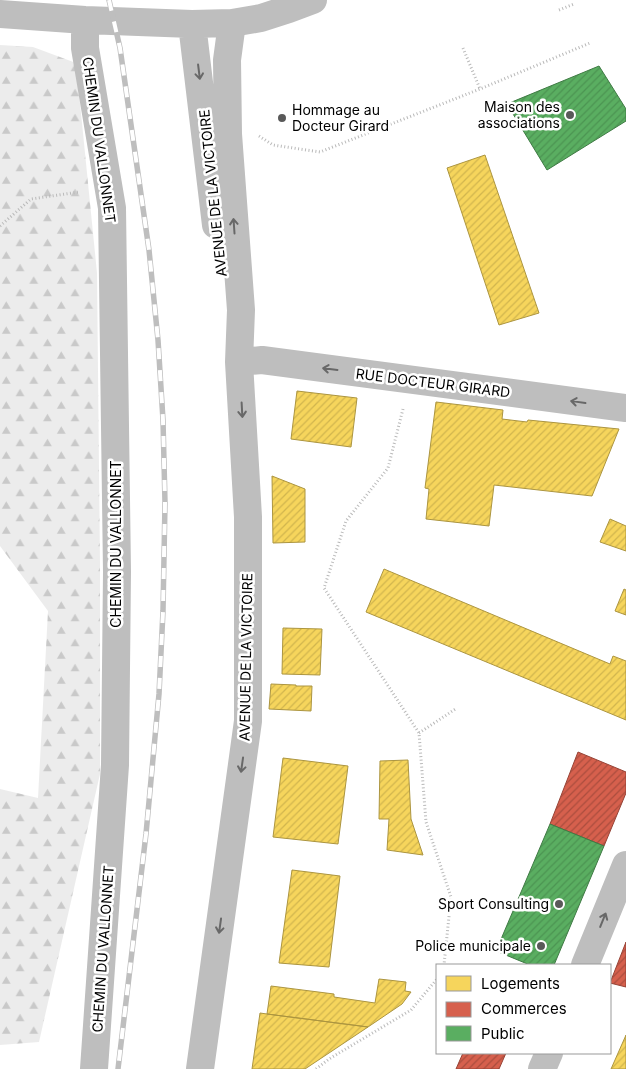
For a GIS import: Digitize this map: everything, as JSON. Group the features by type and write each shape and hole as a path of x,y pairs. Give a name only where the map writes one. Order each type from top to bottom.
{"street":[{"path":"0,14 85,20 192,24 232,23 261,18 313,0"},
{"name":"CHEMIN DU VALLONNET","path":"85,20 86,48 112,208 117,572 115,765 94,1069"},
{"name":"AVENUE DE LA VICTOIRE","path":"200,1069 248,721 248,517 239,362 241,310 228,134 227,60 232,23"},
{"name":"AVENUE DE LA VICTOIRE","path":"192,24 225,308 239,362"},
{"name":"RUE DOCTEUR GIRARD","path":"239,362 262,360 626,408"},
{"path":"585,964 626,865"},
{"path":"542,1069 549,1054"}],"path":[{"path":"559,10 574,4"},
{"path":"256,135 273,145 320,152 480,89 590,42"},
{"path":"463,48 480,89"},
{"path":"0,226 31,199 109,187"},
{"path":"403,412 388,468 346,521 324,588 419,733 426,822 450,897 444,964"},
{"path":"419,733 457,708"},
{"path":"316,1069 411,1010 436,980"}],"green space":[{"path":"0,45 33,47 76,63 97,273 100,774 39,1042 0,1045 0,789 38,798 48,611 0,546"}],"building: Logements":[{"path":"485,155 539,313 499,325 447,168"},
{"path":"297,391 357,398 351,447 291,439"},
{"path":"436,402 503,410 502,419 619,429 592,496 494,485 489,526 426,519 429,489 425,488"},
{"path":"272,476 305,489 305,542 273,543"},
{"path":"610,519 626,526 626,551 600,542"},
{"path":"384,569 610,664 613,656 626,661 626,720 366,612"},
{"path":"624,589 626,590 626,615 615,611"},
{"path":"283,628 322,629 320,675 282,674"},
{"path":"271,684 312,686 311,711 269,709"},
{"path":"283,758 348,766 338,844 273,837"},
{"path":"408,760 411,819 423,855 387,850 389,819 379,819 380,761"},
{"path":"292,870 340,876 329,967 279,963"},
{"path":"379,979 406,982 405,991 411,992 402,1004 368,1027 267,1014 271,986 334,994 334,997 375,1003"},
{"path":"260,1013 368,1027 305,1069 252,1069"},
{"path":"626,1035 626,1069 611,1069"}],"building: Commerces":[{"path":"578,752 626,772 626,793 604,846 550,824"},
{"path":"626,942 626,987 611,983"},
{"path":"463,1054 506,1054 499,1069 456,1069"}],"building: Public":[{"name":"Maison des associations","path":"599,66 626,109 626,121 547,170 507,104"},
{"path":"550,824 604,846 554,964 528,964 496,951"}],"railway":[{"path":"109,0 120,48 149,250 158,340 163,420 165,503 159,694 146,834 118,1069"}],"place":[{"name":"Maison des associations","path":"570,115"},
{"name":"Hommage au Docteur Girard","path":"282,118"},
{"name":"Sport Consulting","path":"559,904"},
{"name":"Police municipale","path":"541,946"}]}
